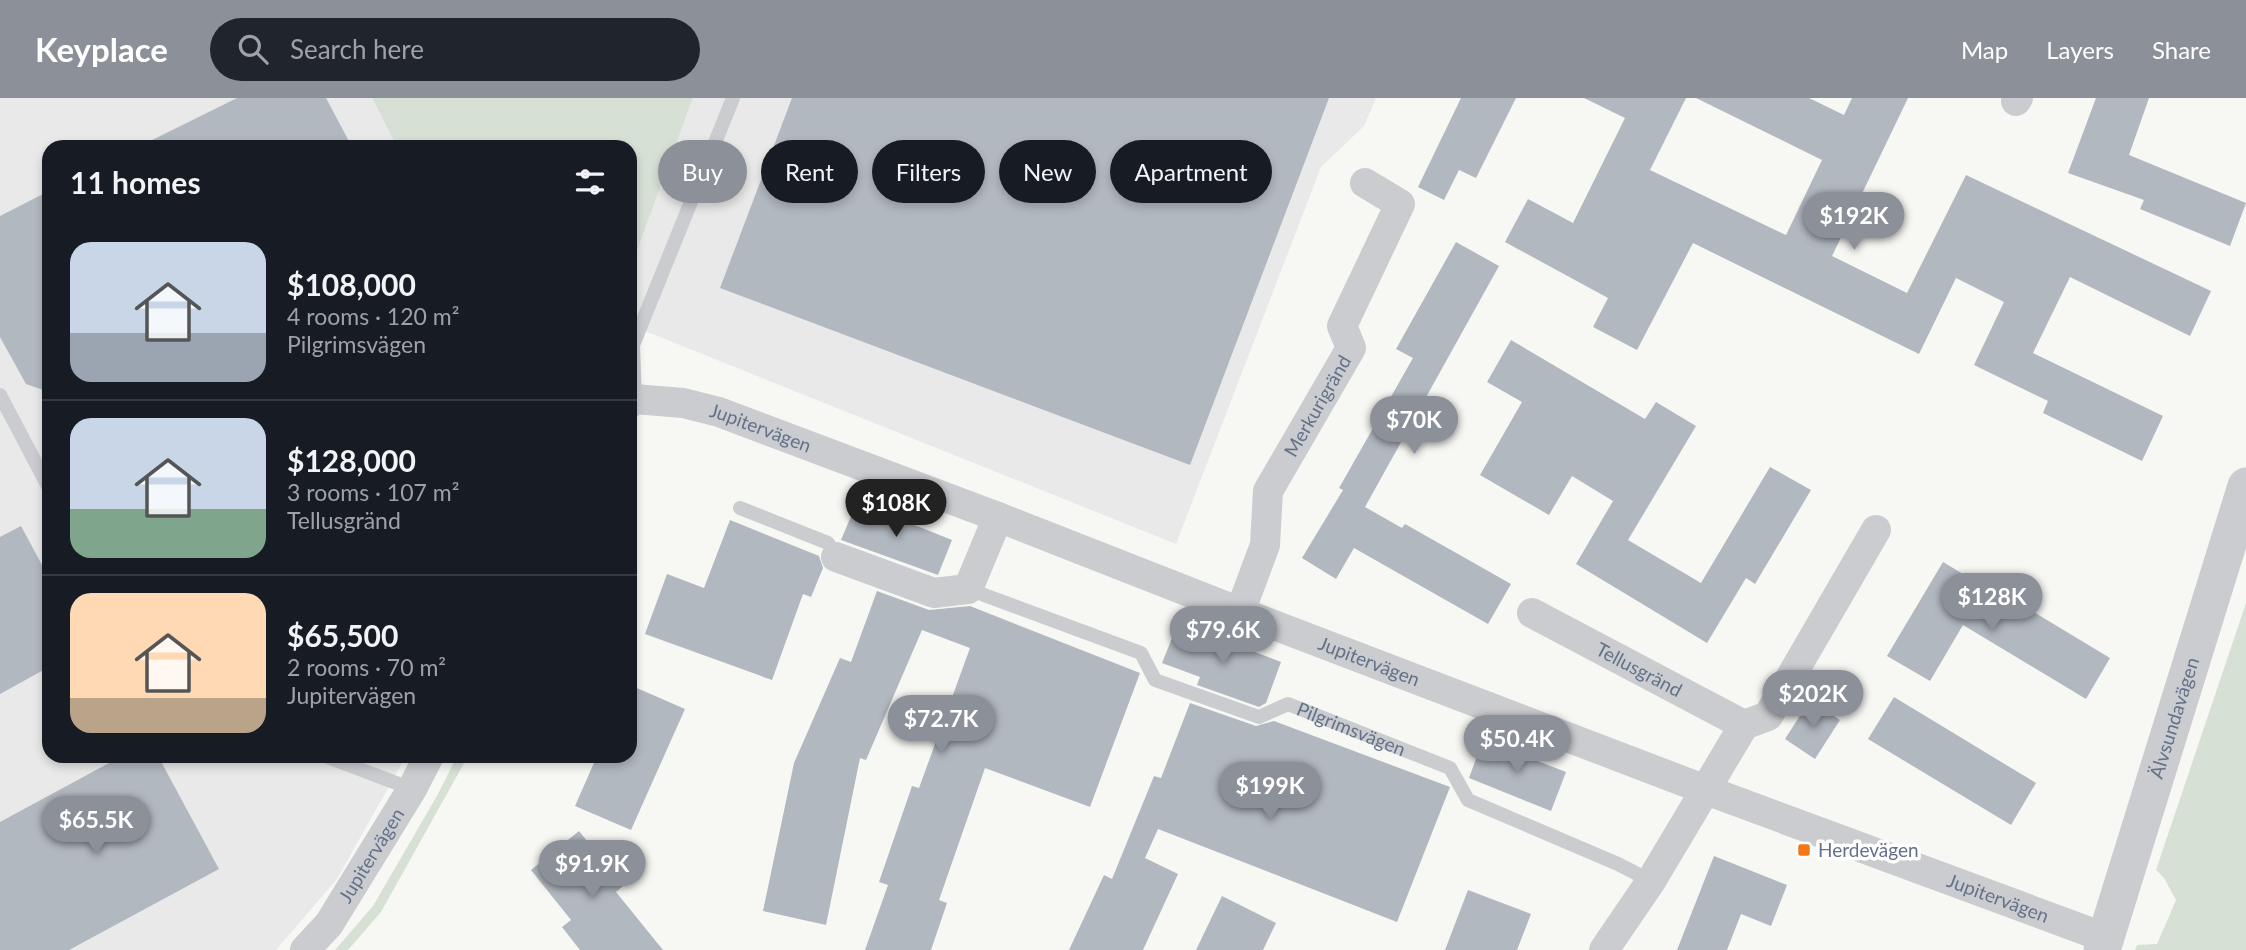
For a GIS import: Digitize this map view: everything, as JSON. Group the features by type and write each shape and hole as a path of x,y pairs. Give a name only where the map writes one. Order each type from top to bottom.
{"street":[{"name":"Merkurigränd","path":"1240,612 1265,545 1268,491 1351,348 1342,326 1400,204 1366,183"},
{"name":"Jupitervägen","path":"637,401 683,403 719,412 2104,944"},
{"name":"Älvsundavägen","path":"2104,944 2246,485"},
{"path":"968,589 998,517"},
{"path":"1604,950 1651,881 1744,726 1768,716 1876,530"},
{"name":"Pilgrimsvägen","path":"836,557 934,593 968,589"},
{"name":"Tellusgränd","path":"1532,613 1744,726"},
{"name":"Jupitervägen","path":"305,950 329,923 425,763"}],"lane":[{"path":"637,335 733,98"},
{"path":"0,395 42,475"},
{"path":"740,508 828,543 836,557"},
{"name":"Pilgrimsvägen","path":"968,589 1141,653 1155,680 1259,717 1288,704 1450,768 1468,800 1618,864 1651,881"},
{"path":"343,763 412,789"}],"shaded area":[{"path":"0,98 372,98 393,140 42,140 42,763 402,763 337,879 276,950 0,950"},
{"path":"372,98 693,98 678,140 658,140 658,194 637,251 637,140 393,140"},
{"path":"693,98 1376,98 1364,126 1321,167 1176,544 637,328 637,251 658,194 658,203 747,203 747,140 678,140"},
{"path":"2246,603 2246,950 2135,950 2137,945 2157,944 2176,900 2164,878 2156,870"},
{"path":"454,763 464,763 381,912 348,950 335,950 373,906"}],"building":[{"path":"237,98 326,98 348,140 152,140"},
{"path":"792,98 1329,98 1190,465 720,288 761,180 761,203 858,203 858,140 776,140"},
{"path":"1461,98 1516,98 1476,178 1459,170 1444,200 1418,187"},
{"path":"1584,98 1686,98 1650,170 1786,235 1822,160 1696,98 1809,98 1844,115 1852,98 1908,98 1832,256 1907,293 1966,175 2211,291 2190,336 2070,277 2033,353 2163,416 2142,461 2043,413 2048,401 1974,365 2004,302 1956,278 1919,354 1693,243 1637,350 1593,327 1608,298 1505,242 1528,199 1573,223 1625,118"},
{"path":"2096,98 2149,98 2129,155 2246,203 2230,246 2140,209 2144,200 2068,173"},
{"path":"42,195 42,390 26,384 0,337 0,216"},
{"path":"1456,242 1499,266 1365,507 1402,528 1405,524 1511,584 1488,624 1354,548 1336,579 1302,558 1343,490 1339,488 1413,358 1396,349"},
{"path":"1511,340 1645,419 1656,402 1696,426 1628,540 1701,583 1770,467 1811,490 1755,584 1746,578 1707,643 1576,564 1613,501 1572,476 1549,515 1480,475 1522,402 1487,382"},
{"path":"857,502 952,540 938,575 841,540"},
{"path":"730,520 819,556 823,568 811,597 803,594 772,680 645,634 667,574 704,588"},
{"path":"21,526 42,565 42,671 0,694 0,537"},
{"path":"1943,562 2015,605 2017,602 2110,658 2086,699 1963,625 1930,681 1887,656"},
{"path":"877,591 929,610 970,606 1140,673 1090,807 985,768 939,900 947,903 931,950 865,950 888,885 879,882 912,786 919,788 970,648 922,630 866,760 860,758 826,925 763,911 794,763 840,658 851,662"},
{"path":"1178,623 1281,662 1266,703 1259,707 1197,685 1200,677 1162,663"},
{"path":"637,688 685,709 631,830 575,806 594,763 637,763"},
{"path":"1894,697 2036,783 2011,825 1868,739"},
{"path":"1810,700 1840,720 1815,759 1785,739"},
{"path":"1190,703 1256,726 1274,721 1450,787 1397,922 1158,829 1145,858 1178,874 1143,950 1069,950 1104,875 1112,879 1154,776 1161,778"},
{"path":"1483,740 1566,772 1551,811 1469,778"},
{"path":"109,763 162,763 219,869 69,950 0,950 0,822"},
{"path":"579,831 623,886 616,892 663,950 580,950 562,927 571,920 531,870"},
{"path":"1714,856 1787,885 1771,926 1741,914 1727,950 1677,950"},
{"path":"1468,890 1531,914 1517,950 1445,950"},
{"path":"1222,896 1276,923 1263,950 1196,950"}],"place":[{"name":"Herdevägen","path":"1804,850"}]}
